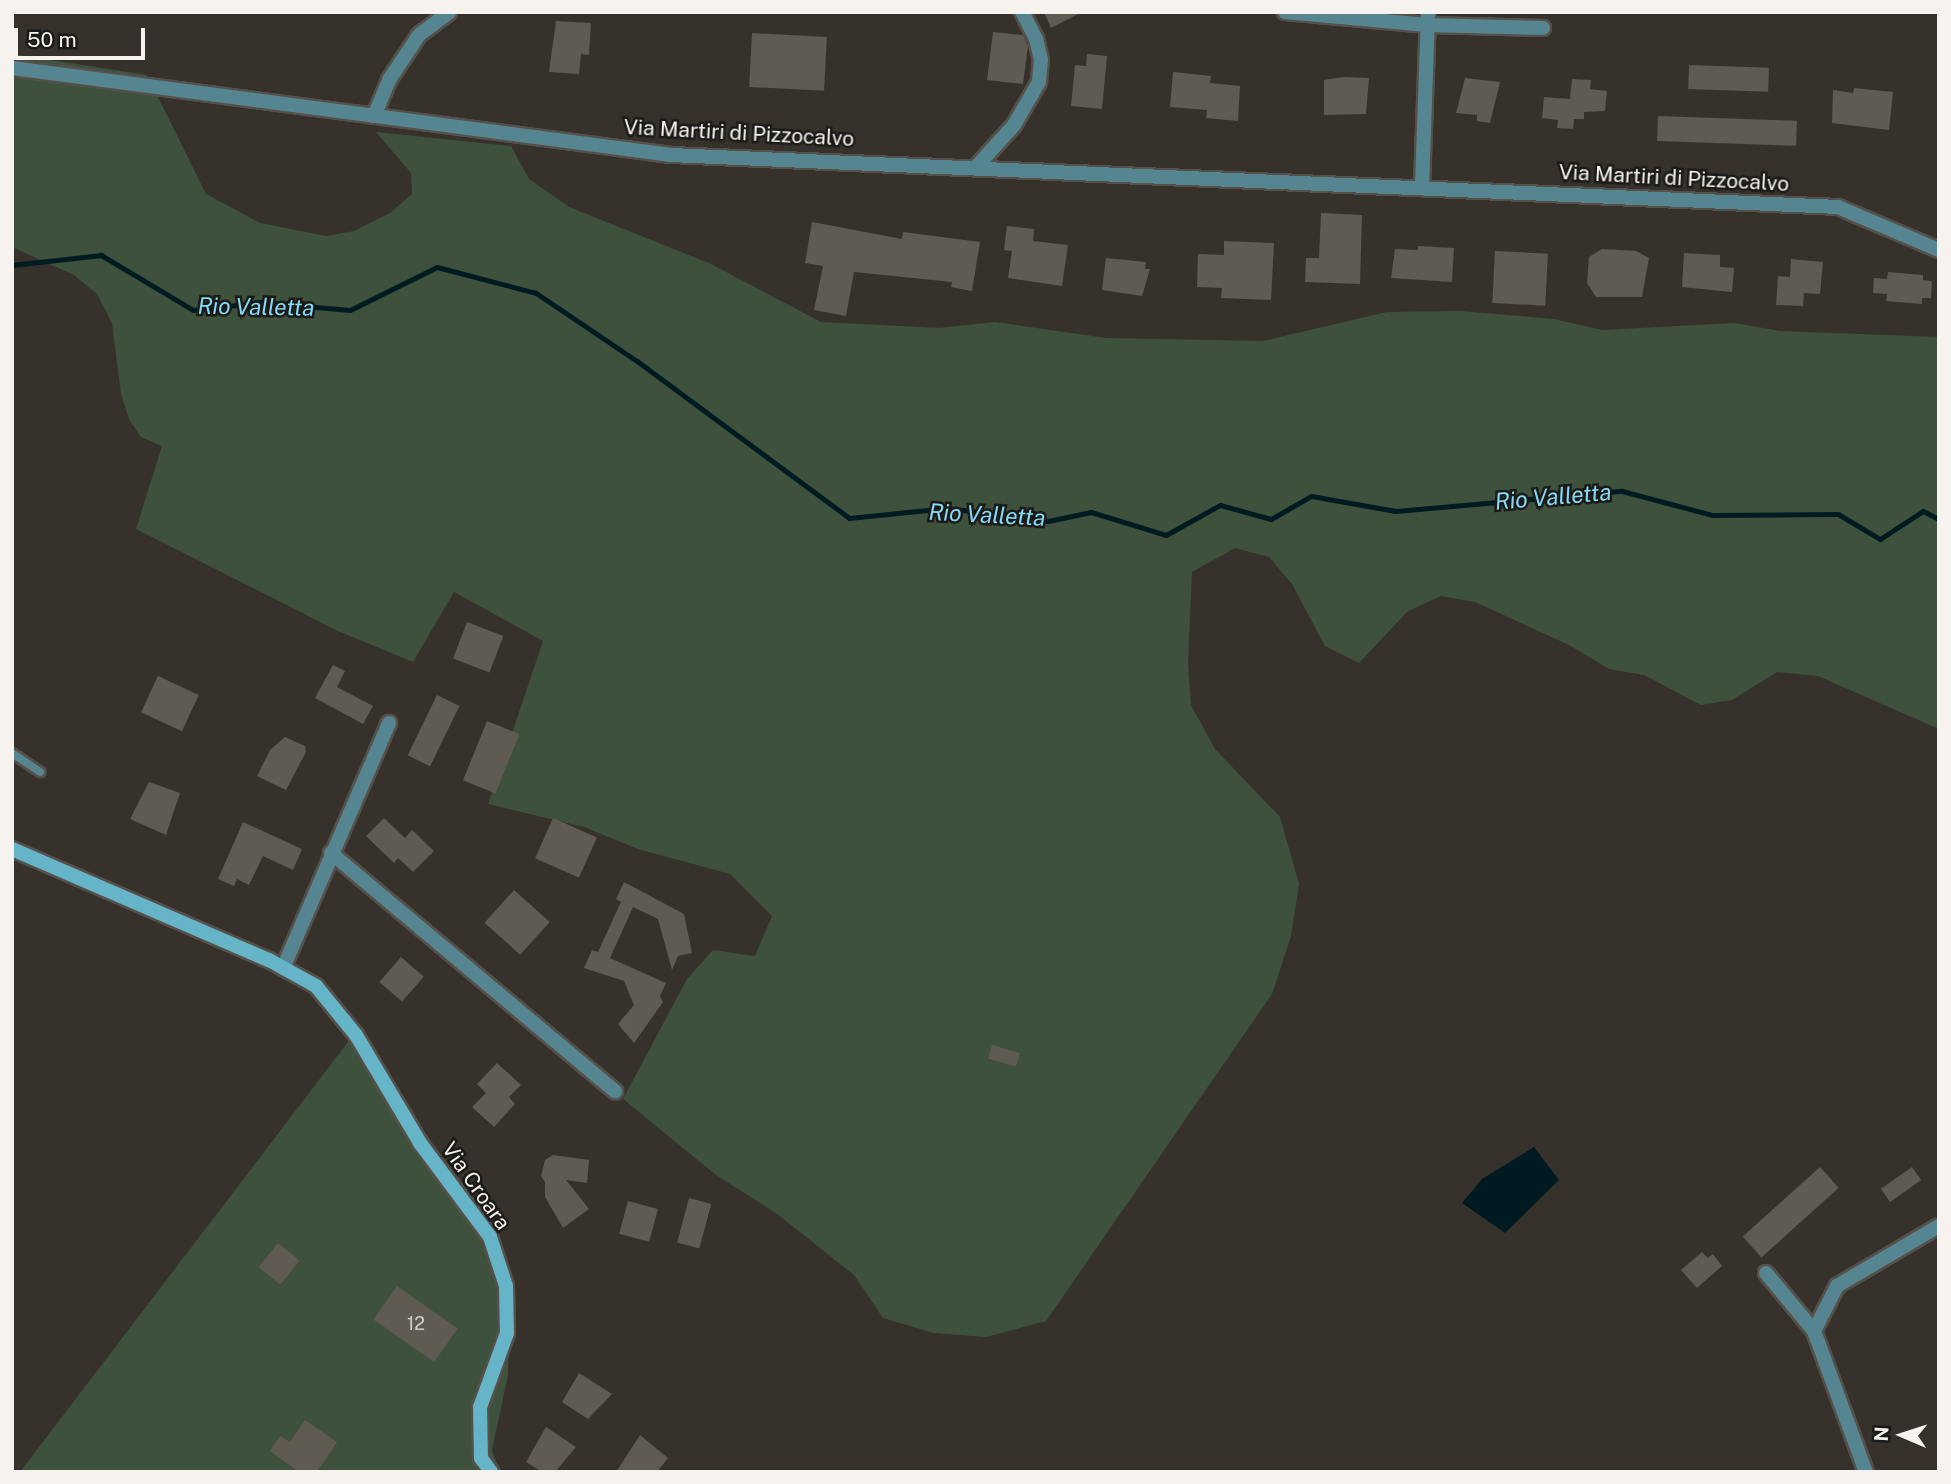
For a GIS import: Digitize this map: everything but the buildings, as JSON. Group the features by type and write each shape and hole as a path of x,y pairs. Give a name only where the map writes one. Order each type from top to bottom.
{"street":[{"path":"374,116 389,80 419,35 449,12"},
{"path":"977,166 1014,125 1039,82 1041,60 1036,39 1022,12"},
{"path":"1286,12 1544,28"},
{"path":"1423,186 1428,19"},
{"name":"Via Martiri di Pizzocalvo","path":"12,68 671,155 977,166 1838,207 1939,250"},
{"name":"Via Martiri di Pizzocalvo","path":"1918,241 1939,239"},
{"path":"283,968 389,723"},
{"name":"Via Croara","path":"12,849 283,968 316,986 356,1035 420,1143 490,1237 506,1286 507,1333 480,1407 481,1458 491,1472"},
{"path":"331,853 615,1091"},
{"path":"1814,1331 1837,1286 1939,1226"},
{"path":"1766,1273 1814,1331 1866,1472"}],"lane":[{"path":"12,753 40,772"}],"green space":[{"path":"12,54 147,75 206,194 260,223 326,236 354,231 390,213 412,194 411,173 376,132 511,146 529,179 569,207 711,264 821,322 939,328 995,322 1106,338 1263,341 1387,312 1460,311 1554,319 1602,330 1735,323 1780,331 1939,337 1939,729 1818,676 1777,672 1732,700 1701,705 1644,675 1609,669 1569,645 1475,602 1441,596 1408,611 1359,663 1325,646 1292,584 1269,557 1235,548 1192,572 1188,663 1191,705 1215,749 1280,817 1299,884 1291,936 1272,994 1046,1321 986,1337 934,1333 883,1318 854,1275 776,1213 716,1175 623,1099 687,979 713,950 755,956 772,916 730,874 638,849 584,827 488,804 543,641 454,592 413,662 338,631 136,529 162,446 141,437 129,419 121,394 112,323 97,294 74,275 12,247"},
{"path":"354,1034 484,1244 511,1298 508,1375 492,1450 500,1472 20,1472"}],"water":[{"path":"1534,1147 1559,1180 1505,1233 1462,1203 1482,1179"}],"waterway":[{"name":"Rio Valletta","path":"12,265 101,255 193,310 261,302 350,310 437,267 536,293 637,361 849,518 947,508 1048,521 1091,512 1166,535 1220,505 1271,519 1311,496 1396,511 1622,491 1712,515 1838,514 1880,539 1923,511 1939,519"}]}
